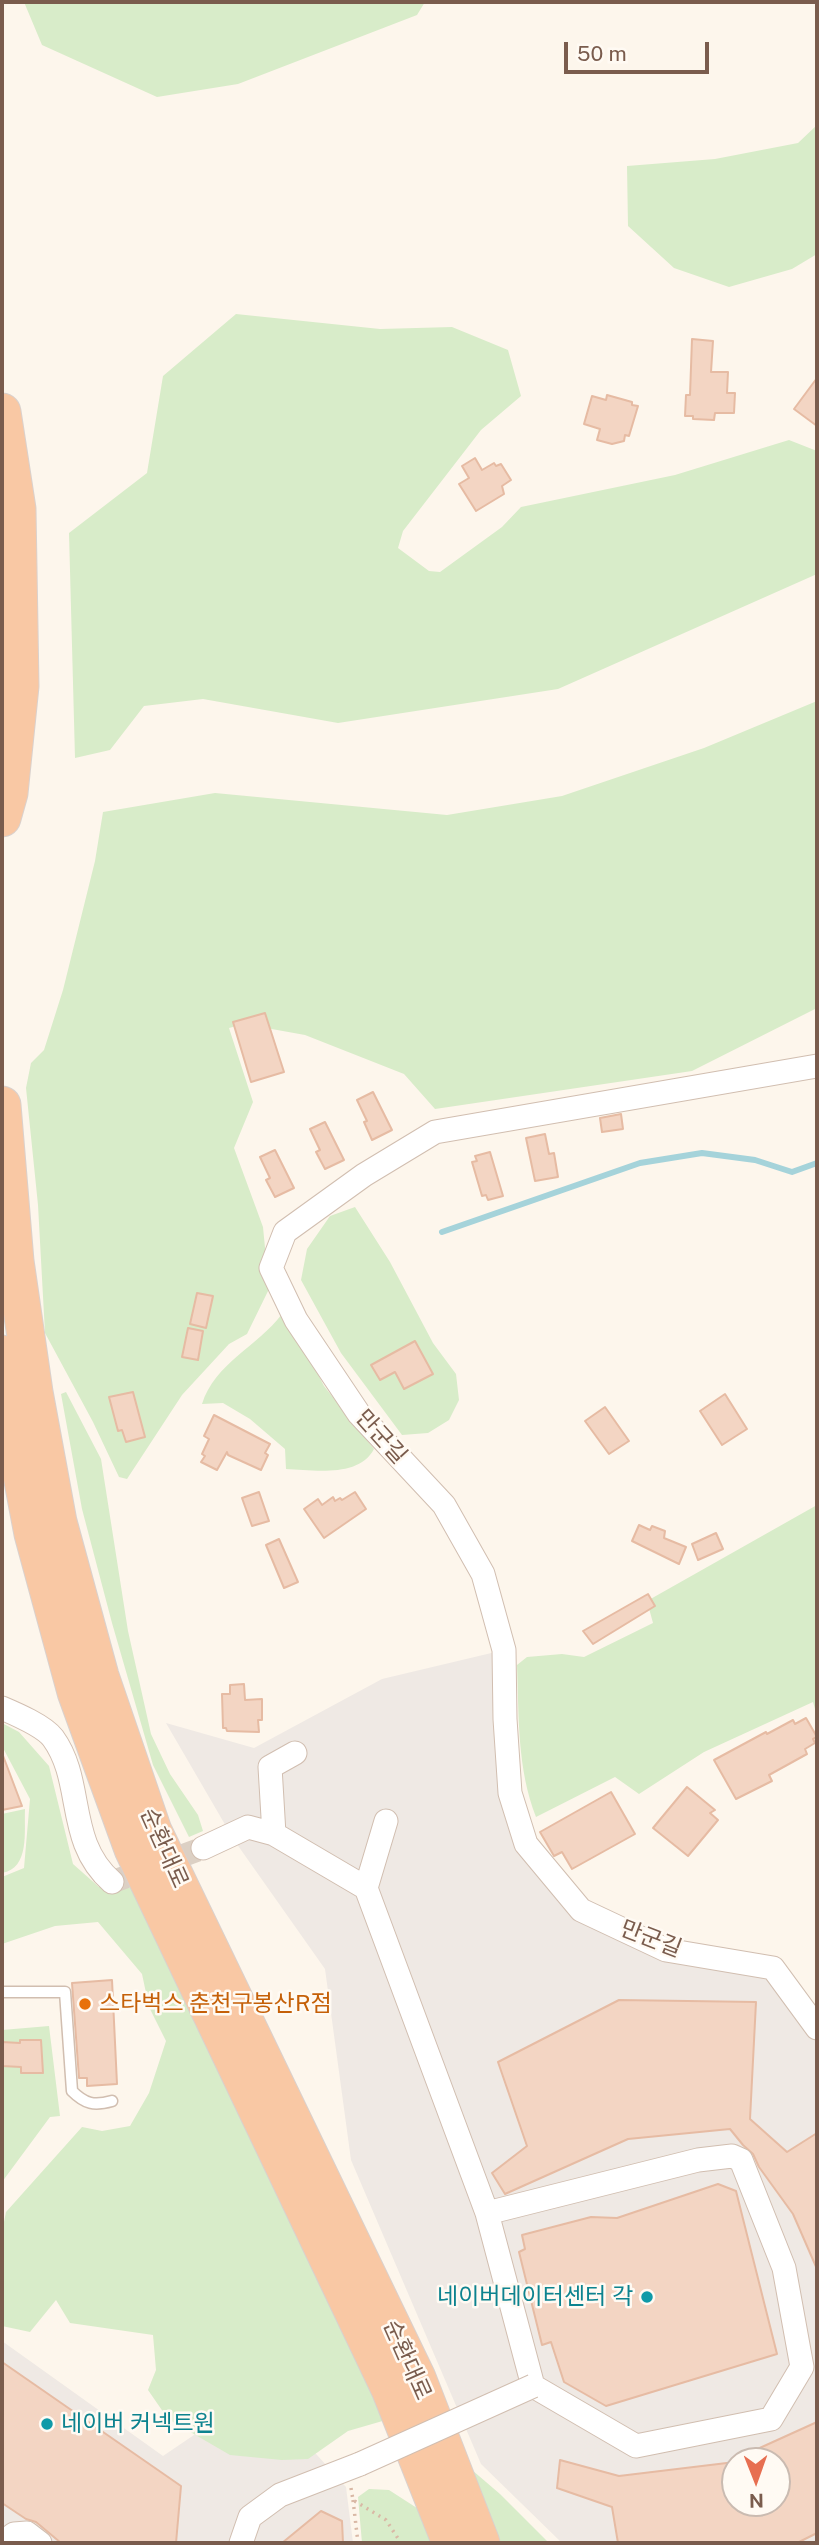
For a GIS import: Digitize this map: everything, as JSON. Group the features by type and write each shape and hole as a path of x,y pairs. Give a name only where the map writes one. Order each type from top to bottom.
{"highway":[{"path":"2,412 17,509 20,686 6,805"},
{"name":"순환대로","path":"2,1105 15,1261 34,1392 58,1522 100,1676 153,1831 417,2378 481,2543"},
{"name":"순환대로","path":"2,1353 7,1396 33,1534 76,1692 133,1849 390,2389 451,2543"}],"street":[{"name":"만군길","path":"817,1066 435,1132 364,1175 285,1232 271,1268 296,1320 359,1414 444,1505 483,1574 503,1650 510,1793 526,1844 581,1910 666,1950 773,1968 817,2028"},
{"path":"2,1708 20,1715 52,1737 66,1766 86,1848 100,1871 112,1882"},
{"path":"274,1834 270,1767 295,1754"},
{"path":"386,1821 366,1888 487,2213 533,2386 636,2446 771,2419 802,2367 785,2268 741,2160 732,2156 698,2160 487,2213"},
{"path":"203,1848 248,1827 274,1834 366,1888"},
{"path":"242,2543 250,2517 281,2494 355,2466 533,2386"},
{"path":"4,2537 27,2533 40,2543"}],"lane":[{"path":"2,1992 65,1992 72,2091 84,2103 101,2105 113,2101"}],"path":[{"path":"355,2466 353,2500 358,2543"},
{"path":"353,2500 386,2520 401,2543"}],"shaded area":[{"path":"504,1650 526,1844 581,1909 666,1950 773,1968 817,2028 817,2543 562,2543 481,2464 351,2160 325,1969 234,1840 166,1723 254,1748 382,1679"},
{"path":"2,2341 163,2456 259,2391 346,2487 353,2543 2,2543"}],"green space":[{"path":"24,2 425,2 417,15 238,84 157,97 42,45"},
{"path":"817,125 817,254 792,269 729,287 674,268 628,226 627,166 715,159 798,143"},
{"path":"236,314 380,329 452,327 508,350 521,396 481,430 403,531 398,548 429,571 440,572 502,527 521,507 675,475 789,440 817,451 817,574 558,689 338,723 203,699 144,706 110,750 75,758 69,533 147,473 163,376"},
{"path":"817,701 817,1008 692,1071 435,1109 404,1074 305,1035 244,1024 229,1028 253,1102 234,1148 263,1227 269,1289 247,1334 229,1344 182,1395 127,1479 119,1477 45,1333 38,1205 26,1088 31,1063 44,1050 63,990 95,861 103,812 215,793 447,815 562,796 704,748"},
{"path":"355,1207 390,1262 433,1343 456,1374 459,1400 449,1420 428,1433 402,1435 341,1353 301,1280 307,1249 330,1216"},
{"path":"282,1314 296,1331 324,1386 374,1449 358,1464 322,1471 286,1469 285,1449 250,1419 223,1403 202,1404 216,1377"},
{"path":"66,1392 101,1459 128,1631 151,1734 170,1774 198,1815 203,1831 189,1837 153,1765 112,1623 82,1509 61,1394"},
{"path":"817,1505 817,1716 813,1702 704,1752 639,1794 615,1777 536,1817 522,1761 517,1665 527,1657 562,1654 584,1657 653,1623 647,1601"},
{"path":"2,1723 19,1732 49,1766 73,1864 99,1887 136,1888 386,2420 348,2431 308,2459 282,2460 230,2455 168,2419 148,2390 156,2370 153,2335 70,2323 56,2300 30,2332 2,2326 2,2232 6,2212 82,2127 102,2131 130,2126 149,2093 166,2041 149,2007 142,1974 98,1922 55,1926 2,1944 2,1877 24,1868 30,1799 2,1746"},
{"path":"25,1809 25,1838 21,1857 11,1870 2,1873 2,1814"},
{"path":"49,2026 60,2116 50,2117 2,2182 2,2030"},
{"path":"472,2470 500,2494 549,2543 497,2543"},
{"path":"369,2489 389,2490 420,2510 435,2543 362,2543 358,2497"}],"building":[{"path":"692,339 713,341 711,372 728,372 727,393 735,393 734,413 715,413 714,420 685,416 686,395 690,395"},
{"path":"817,378 817,426 794,409"},
{"path":"607,395 638,406 629,436 625,435 624,441 612,444 597,440 600,429 584,424 592,396 606,400"},
{"path":"475,458 482,470 494,463 496,466 501,464 511,480 502,486 504,494 476,511 459,484 469,478 462,466"},
{"path":"265,1013 284,1072 251,1082 233,1022"},
{"path":"373,1092 392,1130 372,1140 357,1100"},
{"path":"621,1114 623,1129 602,1132 600,1118"},
{"path":"325,1122 344,1160 325,1169 316,1152 320,1150 310,1129"},
{"path":"545,1134 549,1154 554,1153 558,1177 535,1181 526,1138"},
{"path":"275,1150 294,1188 275,1197 266,1180 270,1178 260,1157"},
{"path":"490,1152 503,1196 488,1200 486,1195 482,1196 472,1162 477,1161 475,1156"},
{"path":"197,1293 213,1296 206,1328 190,1324"},
{"path":"188,1328 203,1331 198,1360 182,1357"},
{"path":"415,1341 433,1374 404,1389 395,1372 380,1380 371,1365"},
{"path":"133,1392 145,1437 126,1442 122,1430 118,1431 109,1397"},
{"path":"725,1394 747,1429 722,1445 700,1411"},
{"path":"605,1407 629,1441 609,1454 585,1421"},
{"path":"214,1415 270,1444 261,1470 228,1455 227,1452 217,1470 201,1462 209,1439 204,1436"},
{"path":"259,1492 269,1521 252,1526 242,1498"},
{"path":"355,1492 366,1509 324,1538 304,1509 318,1499 322,1505 333,1497 335,1501 340,1498 342,1500"},
{"path":"639,1525 650,1530 652,1526 665,1531 664,1538 686,1547 679,1564 632,1541"},
{"path":"716,1533 723,1549 698,1560 692,1544"},
{"path":"279,1539 298,1582 284,1588 266,1545"},
{"path":"648,1594 655,1606 593,1644 583,1631"},
{"path":"244,1684 245,1700 262,1699 259,1732 227,1731 223,1728 222,1694 230,1694 230,1685"},
{"path":"806,1718 817,1737 813,1739 815,1743 805,1749 807,1754 769,1775 772,1781 736,1799 714,1760 766,1732 767,1734 793,1720 795,1724"},
{"path":"2,1753 22,1806 2,1810"},
{"path":"687,1787 715,1810 710,1813 718,1820 688,1856 653,1828"},
{"path":"611,1792 635,1834 572,1869 562,1852 554,1856 540,1832"},
{"path":"112,1980 117,2084 87,2086 87,2078 79,2078 72,1983"},
{"path":"619,2000 756,2002 750,2119 787,2152 817,2133 817,2269 793,2214 759,2167 753,2154 730,2129 628,2139 505,2194 492,2173 527,2146 498,2062"},
{"path":"20,2040 41,2040 43,2073 21,2073 21,2067 2,2066 2,2042 20,2043"},
{"name":"네이버데이터센터 각","path":"718,2184 736,2191 777,2354 606,2406 564,2382 551,2342 542,2345 519,2252 525,2249 522,2235 591,2217 617,2218"},
{"name":"네이버 커넥트원","path":"2,2362 181,2486 176,2543 61,2543 36,2522 26,2519 2,2503"},
{"path":"817,2422 817,2533 797,2543 618,2543 612,2507 557,2488 560,2460 619,2476 721,2464 721,2517 791,2517 791,2447 762,2447"},
{"path":"321,2511 342,2521 343,2543 282,2543"}],"waterway":[{"path":"442,1232 640,1163 702,1153 755,1160 792,1172 817,1163"}],"tunnel":[{"path":"112,1882 203,1848"}],"place":[{"name":"스타벅스 춘천구봉산R점","path":"85,2004"},
{"name":"네이버데이터센터 각","path":"647,2297"},
{"name":"네이버 커넥트원","path":"47,2424"}]}
